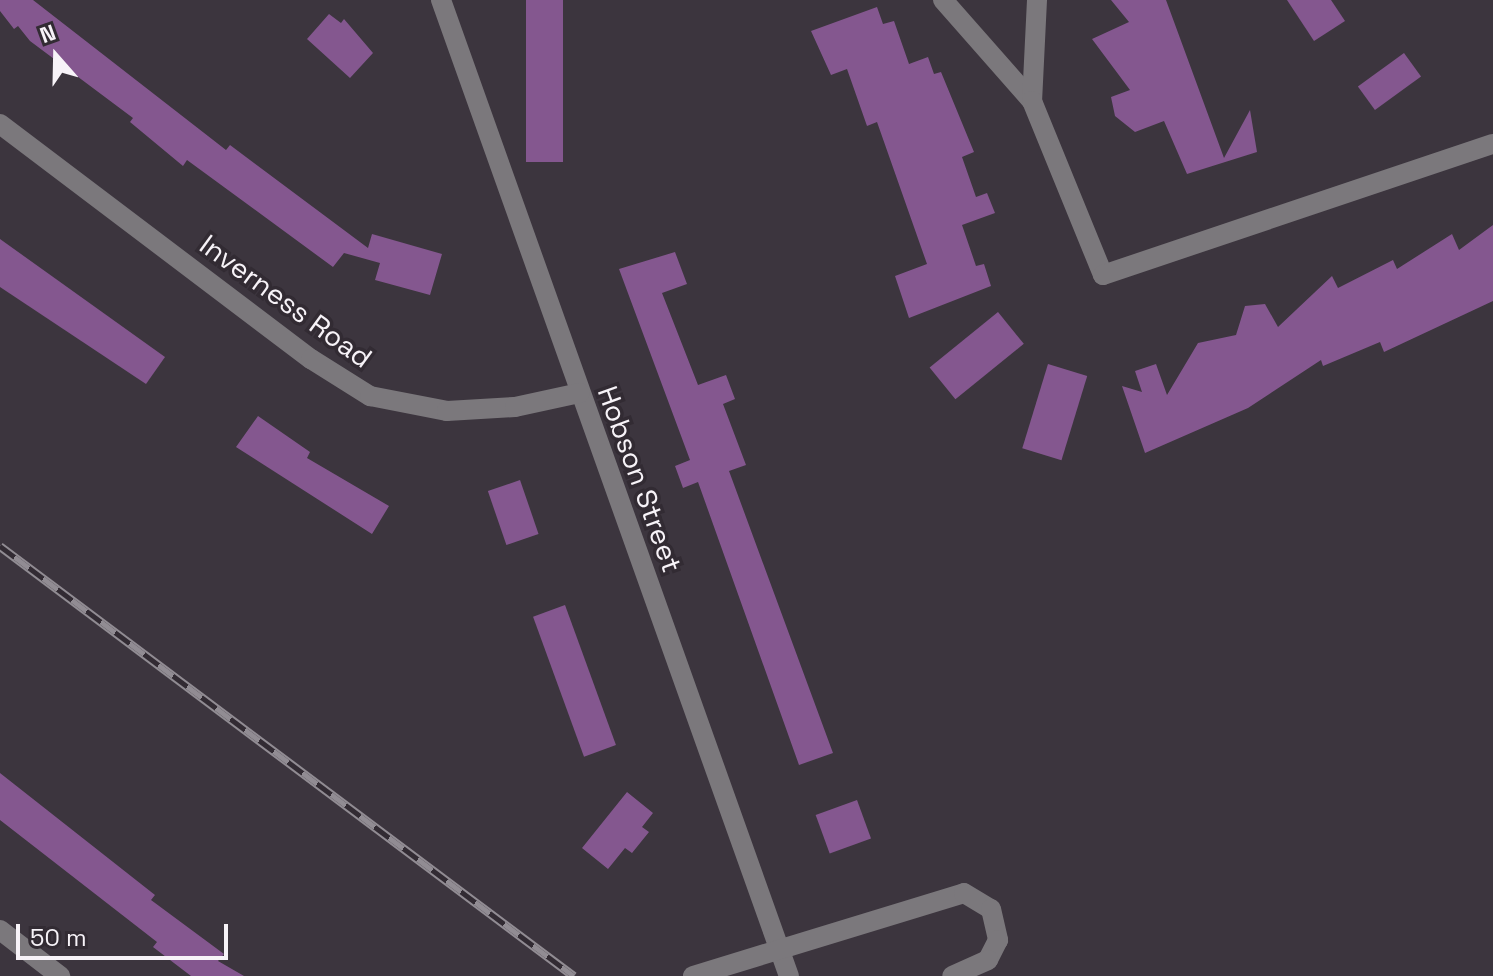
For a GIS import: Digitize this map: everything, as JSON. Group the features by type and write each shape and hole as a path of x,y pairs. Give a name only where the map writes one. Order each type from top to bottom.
{"street":[{"name":"Hobson Street","path":"441,0 789,976"},
{"path":"943,0 1032,101 1103,275 1493,144"},
{"path":"1032,101 1037,0"},
{"name":"Inverness Road","path":"0,124 311,359 370,396 447,411 515,407 579,393"},
{"path":"693,976 964,893 991,909 998,940 988,960 952,976"},
{"path":"0,930 60,976"}],"building":[{"path":"0,0 33,0 226,150 230,145 368,248 372,234 442,254 430,295 375,280 380,263 344,253 333,267 187,160 183,166 130,122 133,118 30,41 18,26 14,29 0,11"},
{"path":"526,0 563,0 563,162 526,162"},
{"path":"1111,0 1166,0 1224,158 1250,110 1257,152 1187,174 1164,121 1135,132 1115,116 1111,97 1130,90 1092,39 1129,22"},
{"path":"1287,0 1331,0 1345,21 1314,41"},
{"path":"877,7 883,24 894,21 909,64 928,57 934,74 941,72 974,152 962,157 976,197 987,193 995,213 962,225 976,266 984,264 991,286 909,318 895,276 927,264 877,122 867,126 847,69 831,75 811,31"},
{"path":"329,14 341,23 344,19 373,53 350,78 307,39"},
{"path":"1404,53 1421,76 1375,110 1358,87"},
{"path":"1493,225 1493,301 1384,352 1380,342 1323,366 1321,360 1248,408 1145,453 1122,386 1142,392 1135,371 1156,364 1167,395 1198,343 1236,335 1245,306 1265,304 1278,327 1332,276 1338,288 1393,260 1397,269 1452,234 1459,250"},
{"path":"0,239 165,357 146,384 0,287"},
{"path":"675,252 687,284 662,293 698,385 726,375 735,399 723,404 746,465 729,471 833,753 799,765 698,482 683,488 675,466 690,460 619,269"},
{"path":"998,312 1024,344 955,399 930,367"},
{"path":"1048,364 1087,376 1061,460 1022,448"},
{"path":"258,416 310,452 307,458 389,506 372,534 236,447"},
{"path":"520,480 539,534 506,545 488,491"},
{"path":"565,605 616,745 584,757 533,617"},
{"path":"0,773 155,895 151,900 224,954 218,961 244,976 191,976 153,947 157,942 0,820"},
{"path":"627,792 653,813 642,827 649,832 632,853 625,848 608,869 582,848"},
{"path":"857,800 871,839 830,854 816,815"}],"railway":[{"path":"0,546 574,976"}]}
